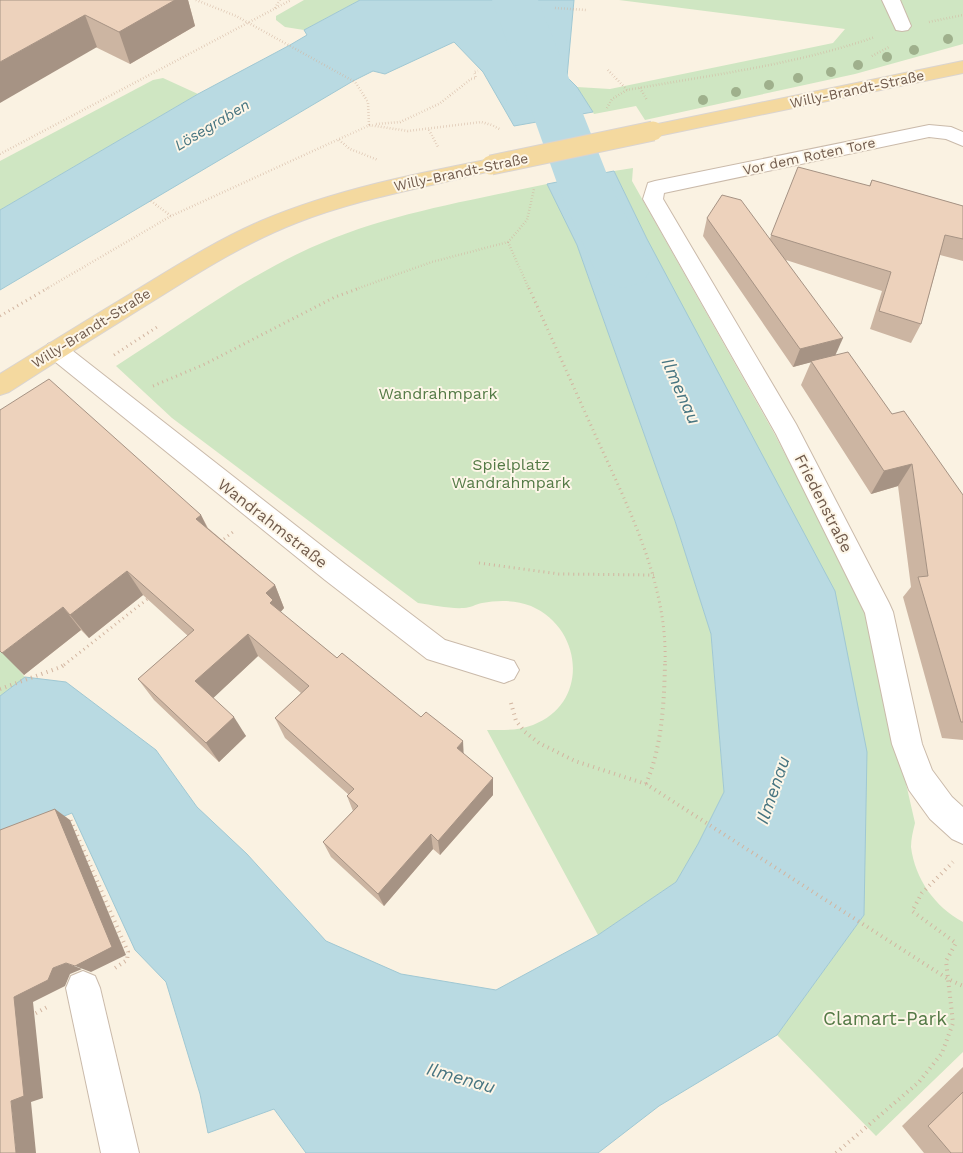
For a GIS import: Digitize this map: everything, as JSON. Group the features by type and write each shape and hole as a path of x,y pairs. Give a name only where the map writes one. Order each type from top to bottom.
{"main road":[{"name":"Willy-Brandt-Straße","path":"0,386 233,243 288,218 389,188 491,165 963,67"}],"street":[{"path":"891,0 902,26"},
{"name":"Vor dem Roten Tore","path":"655,188 929,131 951,134 963,140"},
{"name":"Friedenstraße","path":"655,188 653,199 787,431 879,612 907,744 920,779 941,808 963,828"},
{"name":"Wandrahmstraße","path":"56,350 118,401 437,650 504,670"},
{"path":"84,988 120,1153"}],"path":[{"path":"196,0 249,23 355,82 370,101 369,125"},
{"path":"274,9 280,0"},
{"path":"0,154 291,0"},
{"path":"555,8 586,10"},
{"path":"607,108 612,99 627,90 788,61 856,44 902,26"},
{"path":"608,70 627,90"},
{"path":"0,316 171,216 369,125 400,122 439,104 471,79 476,78 474,72 478,71"},
{"path":"369,125 408,131 429,130 466,122 484,123 497,127 505,134"},
{"path":"429,130 441,152"},
{"path":"339,140 350,148 381,161"},
{"path":"118,401 206,364 335,297 432,262 508,242 527,220 534,187"},
{"path":"151,201 171,216"},
{"path":"508,242 628,506 654,575 666,647 664,709 655,763 646,784"},
{"path":"85,374 165,322"},
{"path":"213,547 259,512"},
{"path":"479,563 559,574 654,575"},
{"path":"0,689 61,666 152,595"},
{"path":"504,670 515,720 527,735 557,752 595,768 646,784 948,979 963,986"},
{"path":"61,822 70,819 128,952 127,960"},
{"path":"836,1153 920,1082 942,1053 952,1023 946,961 956,943 912,911 922,893 956,858"}],"green space":[{"path":"304,0 360,0 304,30 285,27 276,20 276,16"},
{"path":"619,0 963,0 963,44 855,74 645,120 636,106 594,114 577,87 610,89 833,43 845,29"},
{"path":"163,78 198,94 0,210 0,161 153,80"},
{"name":"Clamart-Park","path":"633,168 632,181 774,433 866,609 915,823 911,844 913,859 922,881 935,900 963,922 963,1052 876,1136 777,1035 864,915 647,239 614,171"},
{"name":"Wandrahmpark","path":"547,184 577,245 675,521 711,634 724,792 698,844 676,882 598,935 487,730 516,729 533,725 551,715 564,701 571,684 573,666 570,648 562,631 549,617 531,606 519,603 494,601 459,608 418,603 172,418 116,366 235,288 285,260 338,236 397,217"},
{"path":"0,648 25,677 0,696"}],"water":[{"name":"Lösegraben","path":"360,0 574,0 567,77 577,87 593,112 514,126 483,72 454,42 385,74 373,71 353,81 0,290 0,210 198,94 290,45 307,35 304,30"},
{"path":"614,171 647,239 835,591 867,752 864,915 777,1035 659,1106 598,1153 306,1153 274,1109 208,1133 200,1094 166,982 135,950 72,813 0,841 0,696 25,677 66,682 156,750 197,807 247,854 326,941 401,974 496,990 598,935 676,882 698,844 724,792 711,634 675,521 577,245 547,184"}],"building":[{"path":"0,0 175,0 119,32 85,15 0,62"},
{"path":"798,167 870,186 872,180 963,206 963,239 945,235 921,324 879,311 891,272 771,235"},
{"path":"722,195 741,200 843,338 800,349 707,218"},
{"path":"848,352 892,414 904,411 963,495 963,722 961,722 918,577 928,576 912,464 884,471 811,361"},
{"path":"49,379 201,515 196,519 275,585 266,593 273,600 270,603 337,658 342,653 421,717 426,712 463,741 457,748 493,778 438,841 431,834 378,894 323,842 358,806 347,796 354,789 275,718 309,686 248,634 195,681 234,717 206,743 138,679 194,630 127,571 70,615 63,607 2,653 0,651 0,410"},
{"path":"55,809 112,947 75,966 66,963 53,968 48,980 14,997 24,1096 11,1101 16,1153 0,1153 0,830"},
{"path":"963,1092 963,1153 951,1153 928,1126"}],"waterway":[{"name":"Ilmenau","path":"515,0 589,197 623,268"}],"park label":[{"name":"Spielplatz Wandrahmpark","path":"511,473"}]}
